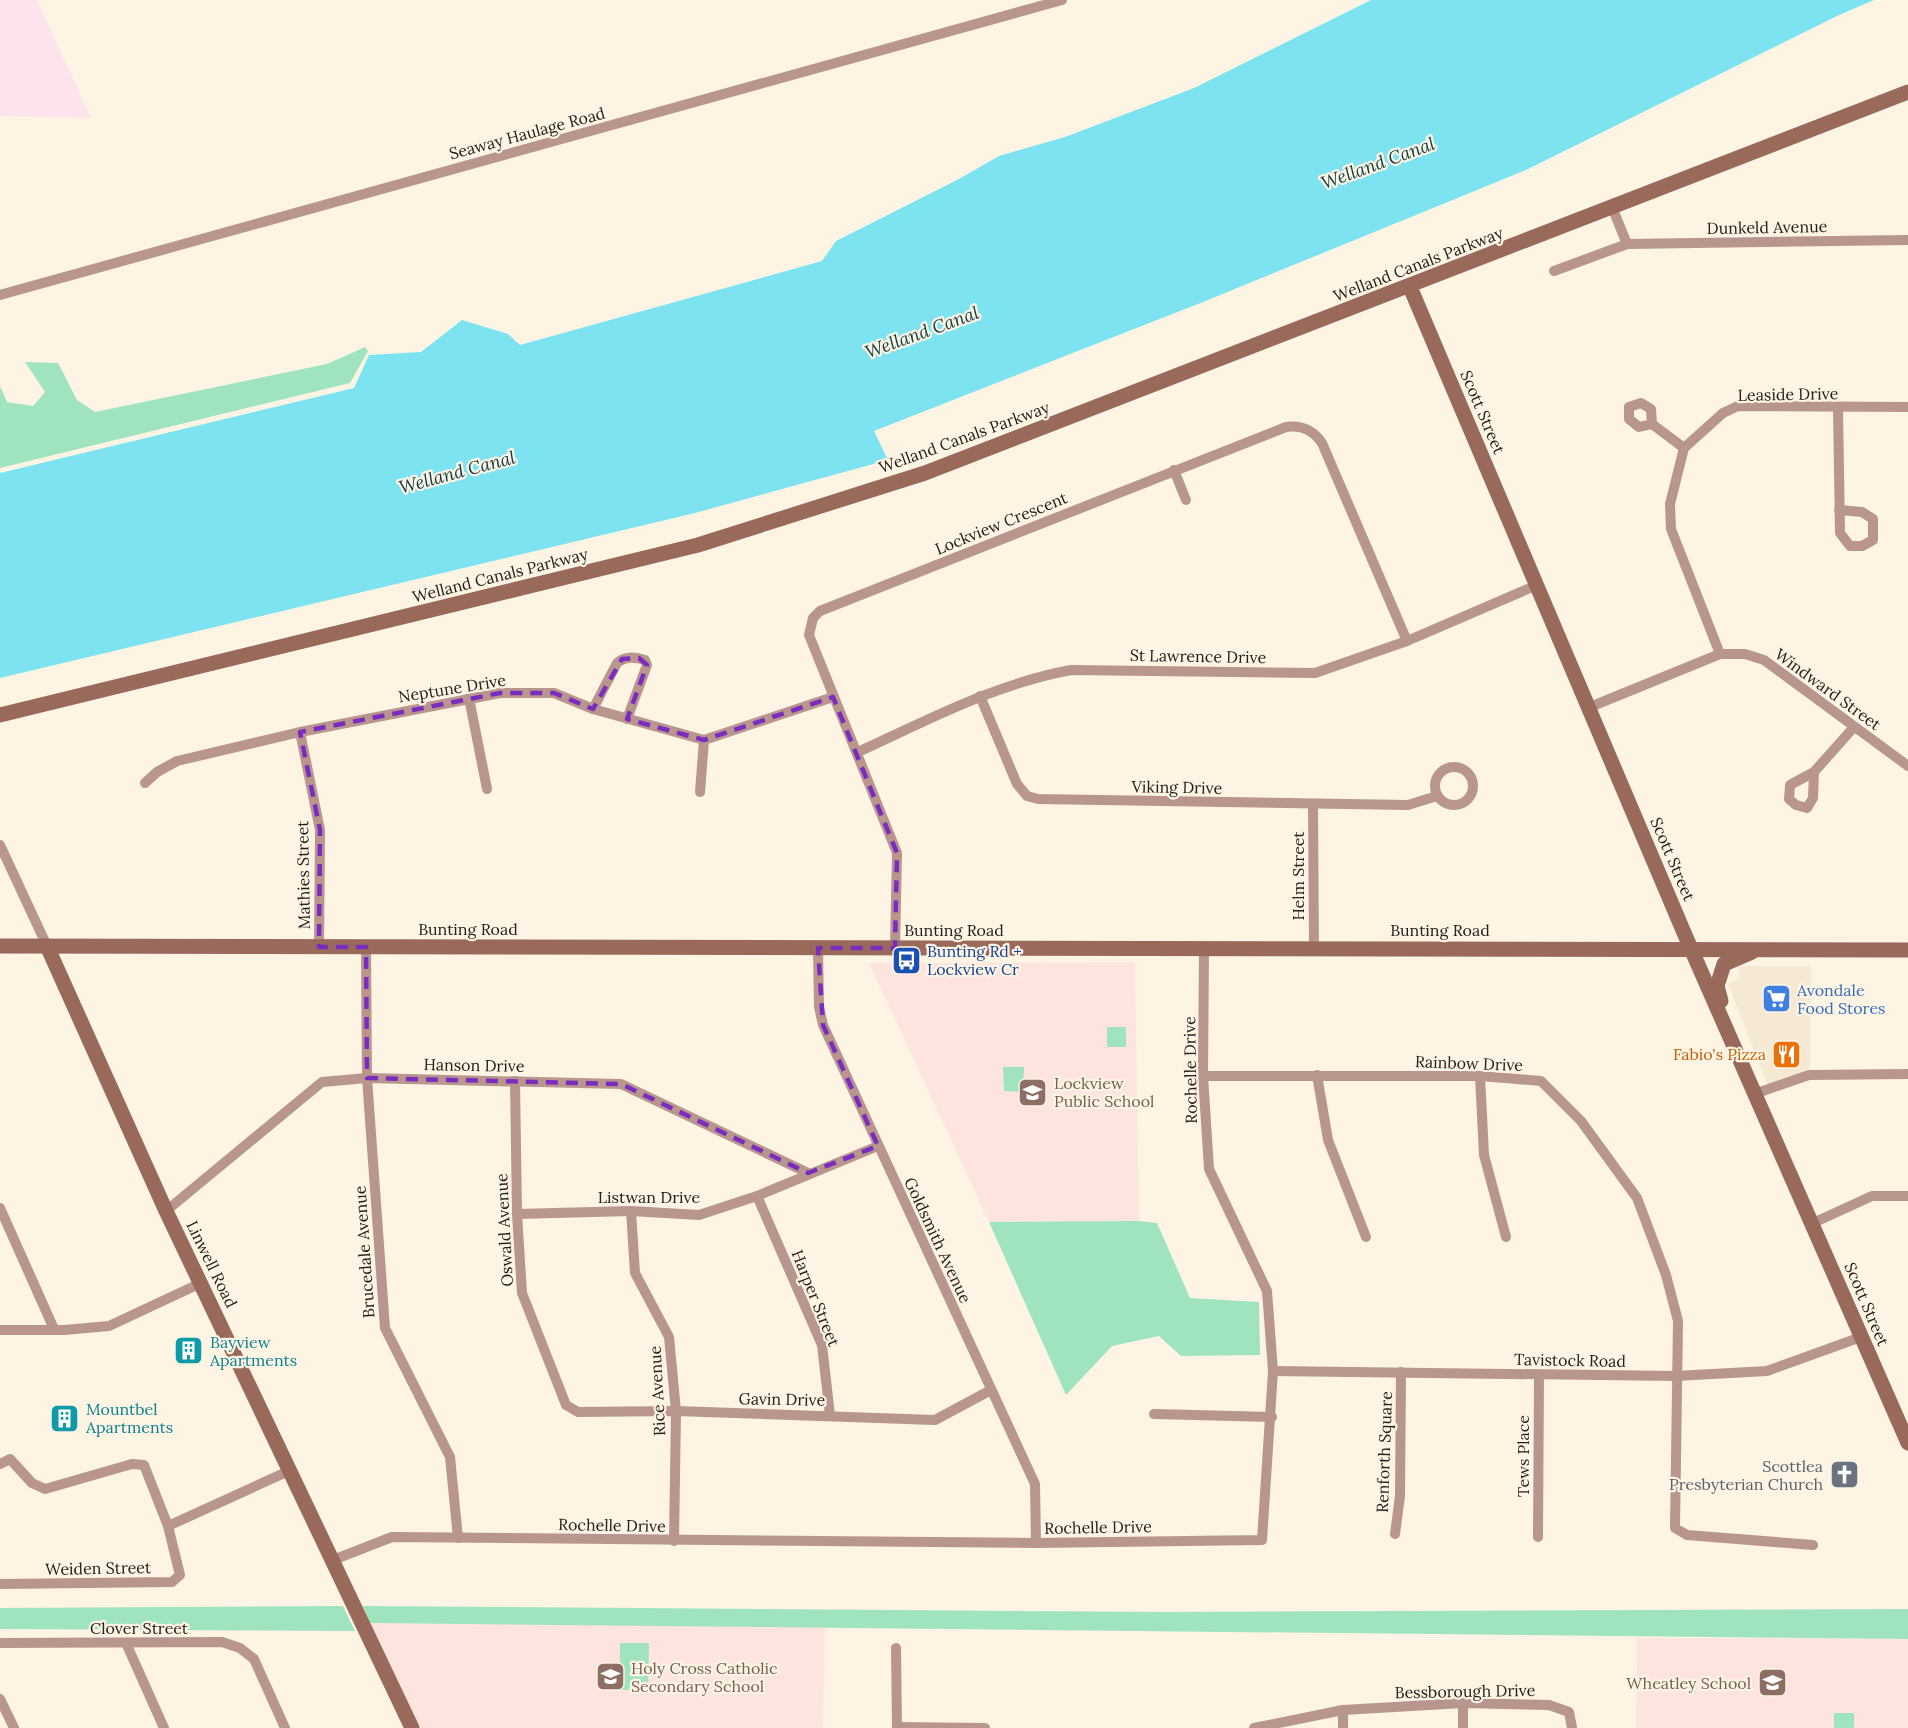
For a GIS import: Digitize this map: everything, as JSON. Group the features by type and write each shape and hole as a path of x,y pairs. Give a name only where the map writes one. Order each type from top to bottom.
{"main road":[{"name":"Welland Canals Parkway","path":"0,715 698,545 925,473 1410,287 1908,92"},
{"name":"Scott Street","path":"1410,287 1691,947 1908,1443"},
{"name":"Bunting Road","path":"0,946 319,948 1691,947 1757,950 1908,950"},
{"name":"Linwell Road","path":"47,946 166,1211 412,1728"},
{"path":"1728,1028 1717,986 1720,974 1724,964 1757,950"}],"street":[{"name":"Seaway Haulage Road","path":"0,295 1062,0"},
{"path":"1612,207 1627,244"},
{"name":"Dunkeld Avenue","path":"1554,271 1627,244 1908,240"},
{"name":"Leaside Drive","path":"1684,448 1723,413 1738,406 1838,409 1908,407"},
{"path":"1838,409 1839,510"},
{"path":"1652,424 1684,448 1670,504 1671,529 1720,654"},
{"name":"Lockview Crescent","path":"895,948 897,853 809,635 813,618 820,611 1174,470 1286,427 1295,426 1314,432 1322,443 1407,641"},
{"path":"1174,470 1186,500"},
{"name":"St Lawrence Drive","path":"858,752 980,696 1032,677 1071,670 1315,673 1407,641 1537,585"},
{"name":"Windward Street","path":"1590,707 1720,654 1745,654 1764,660 1908,766"},
{"path":"593,709 617,663 622,658 639,658 645,660 647,664 627,719"},
{"name":"Neptune Drive","path":"145,783 157,772 177,761 300,732 500,693 554,693 593,709 704,741"},
{"name":"Viking Drive","path":"980,696 1017,784 1027,796 1038,800 1408,805 1437,796"},
{"path":"700,792 704,741 833,697"},
{"path":"469,698 487,789"},
{"path":"1814,772 1854,727"},
{"name":"Mathies Street","path":"300,732 320,830 319,948"},
{"name":"Helm Street","path":"1313,804 1314,948"},
{"name":"Linwell Road","path":"0,845 47,946"},
{"name":"Brucedale Avenue","path":"366,947 367,1078 385,1328 450,1457 458,1538"},
{"name":"Goldsmith Avenue","path":"818,948 819,1007 823,1025 1035,1484 1036,1543"},
{"name":"Rochelle Drive","path":"333,1560 392,1537 1036,1543 1262,1540 1272,1417 1273,1371 1267,1291 1209,1169 1203,1076 1204,948"},
{"path":"1757,1094 1809,1075 1908,1074"},
{"path":"1317,1075 1328,1140 1366,1237"},
{"name":"Rainbow Drive","path":"1203,1076 1480,1076 1541,1081 1581,1120 1637,1198 1666,1275 1678,1321 1675,1528 1687,1534 1813,1545"},
{"path":"1480,1076 1484,1155 1506,1237"},
{"name":"Hanson Drive","path":"166,1211 322,1082 367,1078 621,1084 808,1173"},
{"name":"Oswald Avenue","path":"515,1081 517,1214 522,1293 566,1405"},
{"name":"Listwan Drive","path":"517,1214 631,1211 699,1215 757,1196 878,1146"},
{"name":"Harper Street","path":"757,1196 822,1345 830,1415"},
{"path":"1813,1223 1872,1196 1908,1196"},
{"path":"0,1208 54,1329"},
{"name":"Rice Avenue","path":"631,1211 635,1273 669,1337 676,1411 674,1541"},
{"path":"0,1330 109,1326 201,1283"},
{"name":"Tavistock Road","path":"1273,1371 1676,1376 1767,1371 1861,1337"},
{"name":"Renforth Square","path":"1395,1534 1400,1496 1401,1372"},
{"name":"Tews Place","path":"1538,1537 1539,1375"},
{"name":"Gavin Drive","path":"566,1405 578,1412 676,1411 935,1420 990,1390"},
{"path":"1154,1414 1272,1417"},
{"name":"Weiden Street","path":"0,1464 10,1459 32,1483 45,1489 132,1464 144,1465 168,1526 180,1575 171,1582 0,1584"},
{"path":"168,1526 291,1470"},
{"name":"Clover Street","path":"0,1643 222,1642 240,1648 254,1659 285,1728"},
{"path":"126,1643 164,1728"},
{"path":"896,1648 897,1727 985,1728"},
{"path":"0,1699 14,1728"},
{"path":"1462,1728 1463,1703"},
{"name":"Bessborough Drive","path":"1254,1728 1343,1710 1463,1703 1549,1705 1569,1712 1572,1728"},
{"path":"1343,1710 1343,1728"}],"highlighted area":[{"path":"639,658 647,665 627,719 704,740 833,697 897,853 895,948 818,948 823,1025 878,1146 808,1173 621,1084 367,1078 366,947 319,947 320,830 300,732 500,693 554,693 593,709 622,659"}],"shaded area":[{"path":"0,0 37,0 91,118 0,116"},
{"name":"Lockview Public School","path":"1135,962 1139,1221 989,1222 869,963"},
{"path":"1739,966 1811,966 1810,1068 1768,1086 1728,984 1739,978"},
{"name":"Holy Cross Catholic Secondary School","path":"370,1623 825,1626 823,1728 421,1728"},
{"name":"Wheatley School","path":"1637,1638 1908,1639 1908,1728 1636,1728"}],"green space":[{"path":"365,347 368,351 350,383 0,468 0,386 7,402 33,406 45,392 25,362 58,363 77,400 95,412 327,364"},
{"path":"1107,1027 1126,1027 1126,1047 1107,1047"},
{"path":"1003,1067 1024,1067 1023,1092 1004,1091"},
{"path":"1139,1221 1157,1223 1190,1298 1259,1302 1260,1355 1181,1356 1159,1336 1112,1346 1066,1395 989,1222"},
{"path":"343,1606 355,1631 0,1629 0,1608"},
{"path":"363,1606 1164,1612 1908,1609 1908,1639 370,1623"},
{"path":"620,1643 649,1643 648,1690 620,1690"},
{"path":"1834,1713 1854,1713 1854,1728 1834,1728"}],"water":[{"name":"Welland Canal","path":"1371,0 1874,0 1837,16 1526,170 1203,302 874,431 888,460 695,513 0,678 0,473 354,388 369,355 421,352 462,320 508,334 520,345 822,261 836,241 959,179 999,156 1065,137 1194,88"}],"place":[{"name":"Bunting Rd + Lockview Cr","path":"906,960"},
{"name":"Avondale Food Stores","path":"1776,999"},
{"name":"Fabio's Pizza","path":"1787,1054"},
{"name":"Lockview Public School","path":"1033,1092"},
{"name":"Bayview Apartments","path":"189,1351"},
{"name":"Mountbel Apartments","path":"65,1418"},
{"name":"Scottlea Presbyterian Church","path":"1844,1475"},
{"name":"Holy Cross Catholic Secondary School","path":"610,1677"},
{"name":"Wheatley School","path":"1772,1683"}]}
